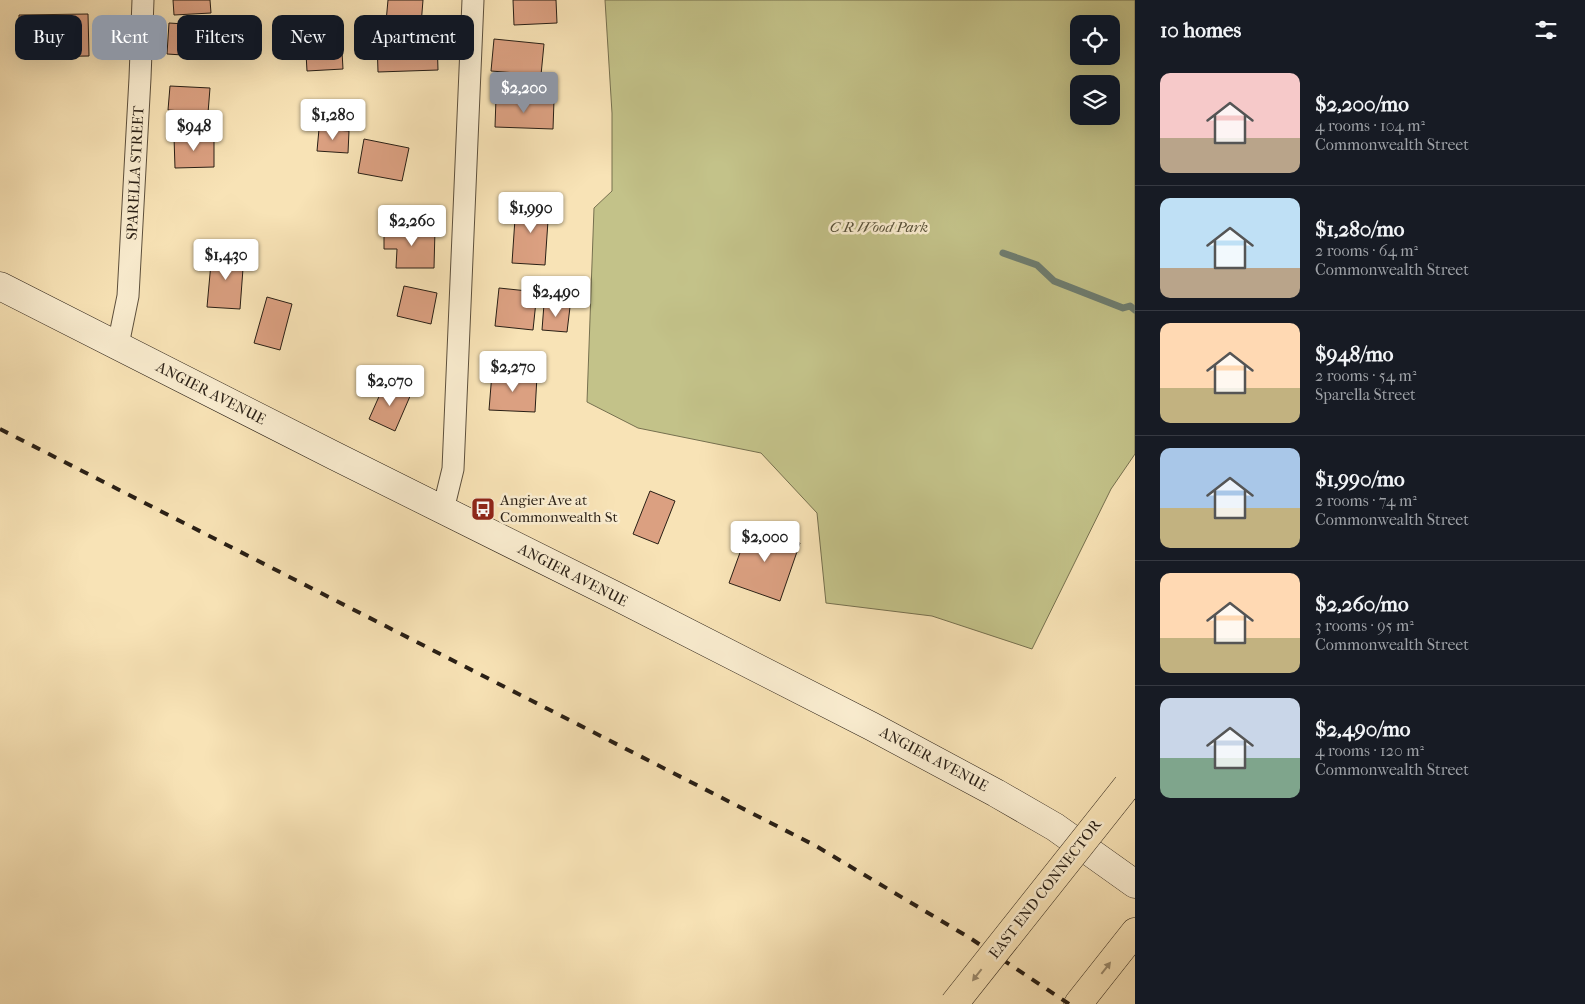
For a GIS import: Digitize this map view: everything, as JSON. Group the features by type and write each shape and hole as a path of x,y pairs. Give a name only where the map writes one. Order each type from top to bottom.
{"highway":[{"name":"EAST END CONNECTOR","path":"954,1004 1131,780"},
{"path":"1078,1004 1135,932"}],"main road":[{"name":"ANGIER AVENUE","path":"0,286 862,721 1055,827 1135,884"}],"street":[{"name":"SPARELLA STREET","path":"118,345 128,296 143,0"},
{"path":"443,510 453,469 473,0"}],"green space":[{"name":"C R Wood Park","path":"605,0 1135,0 1135,454 1111,489 1032,649 932,616 826,603 817,513 761,453 638,428 587,402 594,208 612,191 612,113"}],"building":[{"path":"173,0 210,0 211,13 174,15"},
{"path":"388,0 423,0 422,15 387,15"},
{"path":"513,0 556,0 557,23 514,25"},
{"path":"88,14 89,56 82,56 82,15 19,15"},
{"path":"169,23 177,24 177,55 167,54"},
{"path":"494,39 544,44 541,75 491,71"},
{"path":"306,60 342,60 343,69 307,71"},
{"path":"378,60 438,60 438,70 378,72"},
{"path":"170,86 210,88 208,113 168,110"},
{"path":"496,98 554,100 553,129 495,127"},
{"path":"319,129 349,131 348,153 317,151"},
{"path":"174,137 214,137 214,167 175,168"},
{"path":"364,139 409,148 402,181 358,173"},
{"path":"516,204 549,206 545,265 512,263"},
{"path":"384,228 435,229 434,268 396,268 397,249 384,249"},
{"path":"212,252 244,255 240,309 207,307"},
{"path":"404,286 437,293 431,324 397,316"},
{"path":"499,288 537,292 533,330 495,326"},
{"path":"267,297 292,304 280,350 254,343"},
{"path":"544,304 570,307 567,332 542,330"},
{"path":"492,373 537,376 535,412 489,410"},
{"path":"385,383 411,394 395,431 369,419"},
{"path":"650,491 675,501 658,544 633,534"},
{"path":"750,525 800,543 780,601 729,583"}],"waterway":[{"path":"1003,253 1037,265 1054,281 1123,308 1130,306 1135,310"}],"railway":[{"path":"0,429 816,846 970,938 1069,1004"}],"place":[{"name":"Angier Ave at Commonwealth St","path":"483,509"}]}
